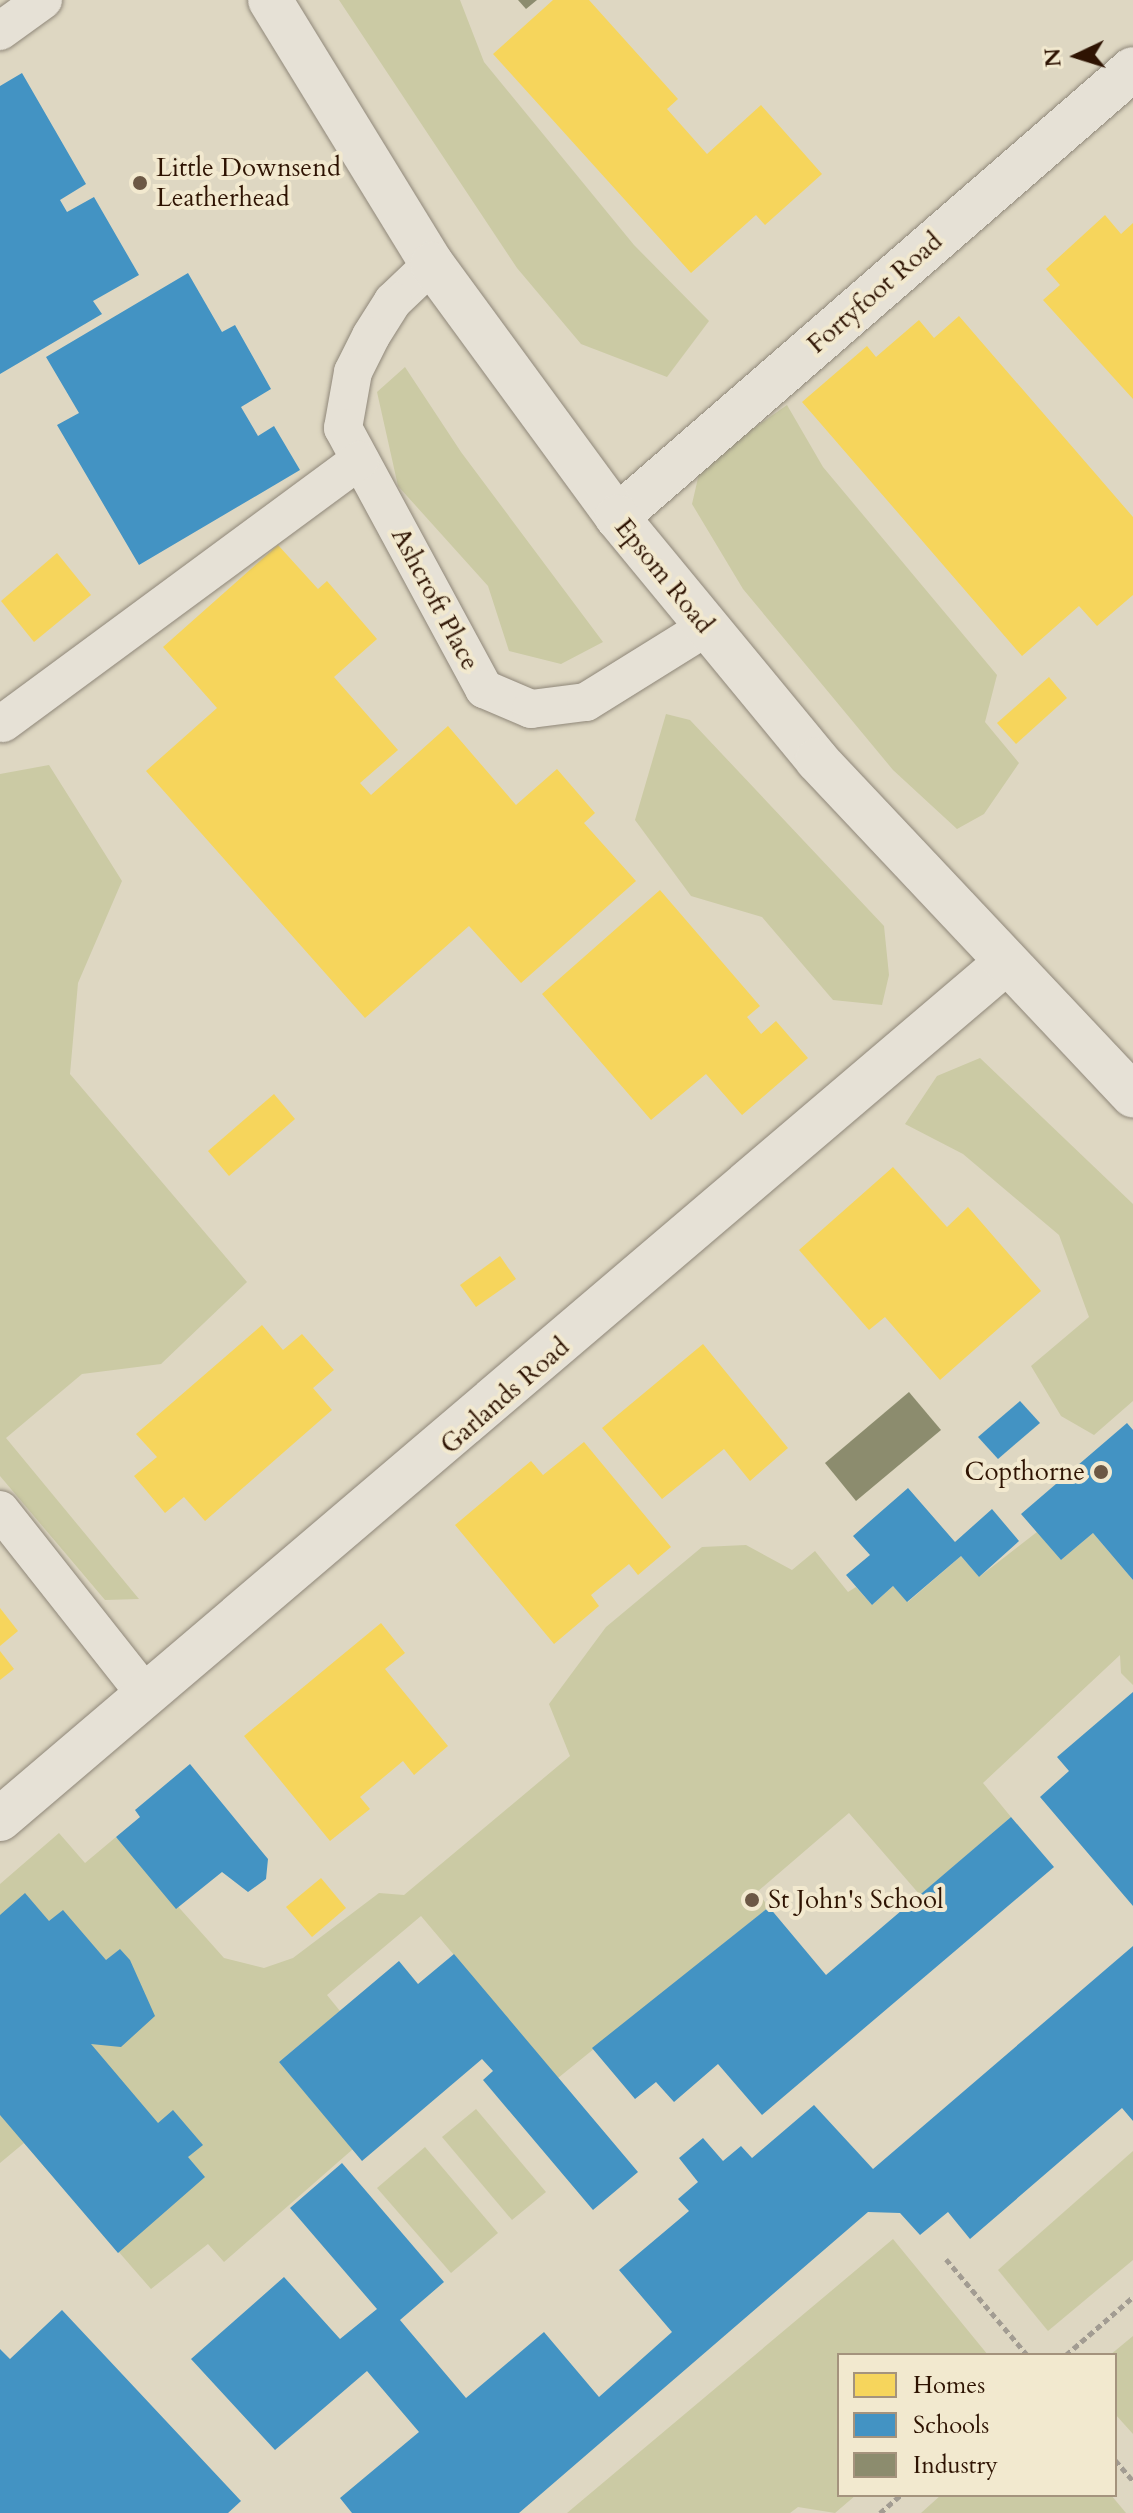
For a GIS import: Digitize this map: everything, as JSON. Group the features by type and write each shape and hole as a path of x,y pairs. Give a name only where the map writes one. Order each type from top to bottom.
{"street":[{"name":"Epsom Road","path":"270,0 432,264 617,517 705,628 1003,965 1133,1095"},
{"name":"Fortyfoot Road","path":"617,517 1133,69"},
{"name":"Garlands Road","path":"0,1819 1003,965"}],"lane":[{"path":"0,31 43,0"},
{"name":"Ashcroft Place","path":"432,264 393,301 353,372 343,428 484,689 531,709 586,702 705,628"},
{"path":"3,723 360,460"},
{"path":"0,1510 147,1696"}],"path":[{"path":"946,2259 1025,2353"},
{"path":"1068,2353 1133,2297"},
{"path":"1117,2462 1133,2481"},
{"path":"880,2513 899,2497"}],"green space":[{"path":"339,0 460,0 484,62 634,245 709,321 667,377 581,344 517,268"},
{"path":"405,367 461,452 603,642 561,664 509,651 488,586 398,486 377,392"},
{"path":"787,405 823,467 997,675 985,722 1019,763 984,814 957,829 893,770 743,589 692,504 701,465"},
{"path":"666,714 690,720 884,926 889,975 882,1005 833,1000 762,917 691,896 635,820"},
{"path":"49,765 122,881 78,983 70,1074 247,1282 161,1364 82,1374 6,1438 139,1599 105,1600 0,1476 0,774"},
{"path":"980,1058 1133,1204 1133,1401 1094,1435 1061,1416 1031,1366 1089,1317 1059,1235 963,1154 905,1124 937,1076"},
{"path":"1037,1532 1061,1560 1093,1533 1133,1580 1133,1685 1121,1673 1120,1655 983,1783 1011,1817 920,1895 849,1813 757,1892 769,1907 558,2078 421,1916 327,1995 340,2011 279,2062 353,2149 224,2262 208,2244 151,2289 24,2143 0,2163 0,1884 59,1833 85,1863 116,1837 224,1958 264,1968 293,1958 379,1893 404,1895 570,1756 549,1704 606,1627 702,1547 746,1545 792,1570 815,1551 848,1592 856,1587 872,1605 893,1586 908,1602 961,1556 979,1577"},
{"path":"476,2109 546,2192 512,2220 442,2137"},
{"path":"425,2147 498,2233 451,2273 377,2188"},
{"path":"1133,2151 1133,2260 1048,2331 998,2270"},
{"path":"893,2239 986,2353 837,2353 837,2497 854,2497 835,2513 798,2507 790,2513 567,2513"},
{"path":"1133,2336 1133,2434 1117,2416 1117,2353 1112,2353"},
{"path":"939,2497 1113,2497 1126,2513 921,2513"}],"building: Homes":[{"path":"553,0 589,0 678,99 667,109 707,154 761,105 822,174 765,225 756,215 691,273 493,54"},
{"path":"1105,215 1121,234 1133,223 1133,399 1043,300 1060,285 1046,269"},
{"path":"959,316 1133,517 1133,595 1097,626 1079,606 1022,656 802,402 867,346 876,357 919,320 934,338"},
{"path":"278,545 318,589 327,581 377,639 334,677 398,750 360,783 371,795 448,726 516,805 557,769 595,813 584,823 636,881 521,983 469,926 365,1018 146,771 217,708 163,647"},
{"path":"57,553 91,595 34,642 1,601"},
{"path":"1049,677 1067,698 1016,744 997,723"},
{"path":"660,890 760,1006 747,1017 761,1034 776,1021 808,1058 742,1115 706,1074 651,1120 542,994"},
{"path":"274,1094 295,1119 229,1176 208,1151"},
{"path":"893,1167 947,1227 968,1207 1041,1291 940,1380 885,1317 869,1330 799,1250"},
{"path":"500,1256 516,1279 476,1307 460,1285"},
{"path":"262,1325 283,1350 302,1334 334,1370 313,1388 332,1410 205,1521 184,1497 165,1513 134,1476 157,1457 136,1434"},
{"path":"703,1344 788,1448 750,1481 724,1449 662,1499 602,1428"},
{"path":"584,1442 671,1547 638,1575 629,1564 591,1595 599,1606 554,1644 455,1525 531,1461 543,1475"},
{"path":"0,1608 18,1631 0,1646"},
{"path":"381,1623 405,1653 385,1669 448,1746 414,1775 403,1761 360,1797 370,1809 330,1841 244,1736"},
{"path":"0,1651 14,1669 0,1680"},
{"path":"321,1878 346,1908 312,1937 286,1907"}],"building: Schools":[{"path":"22,73 86,184 60,200 67,212 94,197 139,275 93,301 102,314 0,374 0,86"},
{"path":"188,273 222,332 235,325 271,389 241,407 258,436 274,426 300,470 139,565 57,425 79,413 46,357"},
{"path":"1020,1401 1040,1423 998,1459 978,1437"},
{"name":"Copthorne","path":"1127,1423 1133,1430 1133,1580 1093,1533 1061,1560 1021,1514"},
{"path":"908,1488 955,1542 992,1509 1019,1541 979,1577 961,1556 907,1602 893,1586 872,1605 846,1575 870,1555 853,1536"},
{"path":"1133,1692 1133,1906 1040,1797 1069,1771 1057,1757"},
{"path":"190,1764 268,1859 266,1879 248,1892 222,1872 176,1909 116,1837 140,1817 135,1810"},
{"path":"1011,1817 1054,1867 762,2115 718,2064 674,2102 656,2082 635,2099 592,2048 769,1907 826,1975"},
{"path":"25,1893 49,1921 63,1910 106,1960 120,1949 130,1960 155,2016 121,2047 91,2044 158,2123 173,2110 203,2145 188,2157 205,2177 118,2253 0,2115 0,1915"},
{"path":"1133,1946 1133,2121 1122,2108 970,2239 948,2212 920,2235 900,2213 868,2212 519,2513 352,2513 340,2498 419,2432 367,2371 275,2450 191,2359 284,2277 340,2339 377,2309 290,2208 342,2163 444,2282 400,2320 466,2398 544,2332 599,2397 672,2332 619,2270 689,2211 678,2199 698,2182 679,2158 703,2138 723,2161 741,2146 752,2158 814,2105 873,2169"},
{"path":"454,1954 638,2172 593,2210 483,2080 493,2071 482,2059 362,2161 279,2062 399,1961 418,1984"},
{"path":"62,2310 241,2501 228,2513 0,2513 0,2349 10,2359"}],"building: Industry":[{"path":"518,0 537,0 526,9"},
{"path":"909,1392 941,1430 856,1501 825,1463"}],"place":[{"name":"Little Downsend Leatherhead","path":"140,183"},
{"name":"Copthorne","path":"1101,1472"},
{"name":"St John's School","path":"752,1900"}]}
